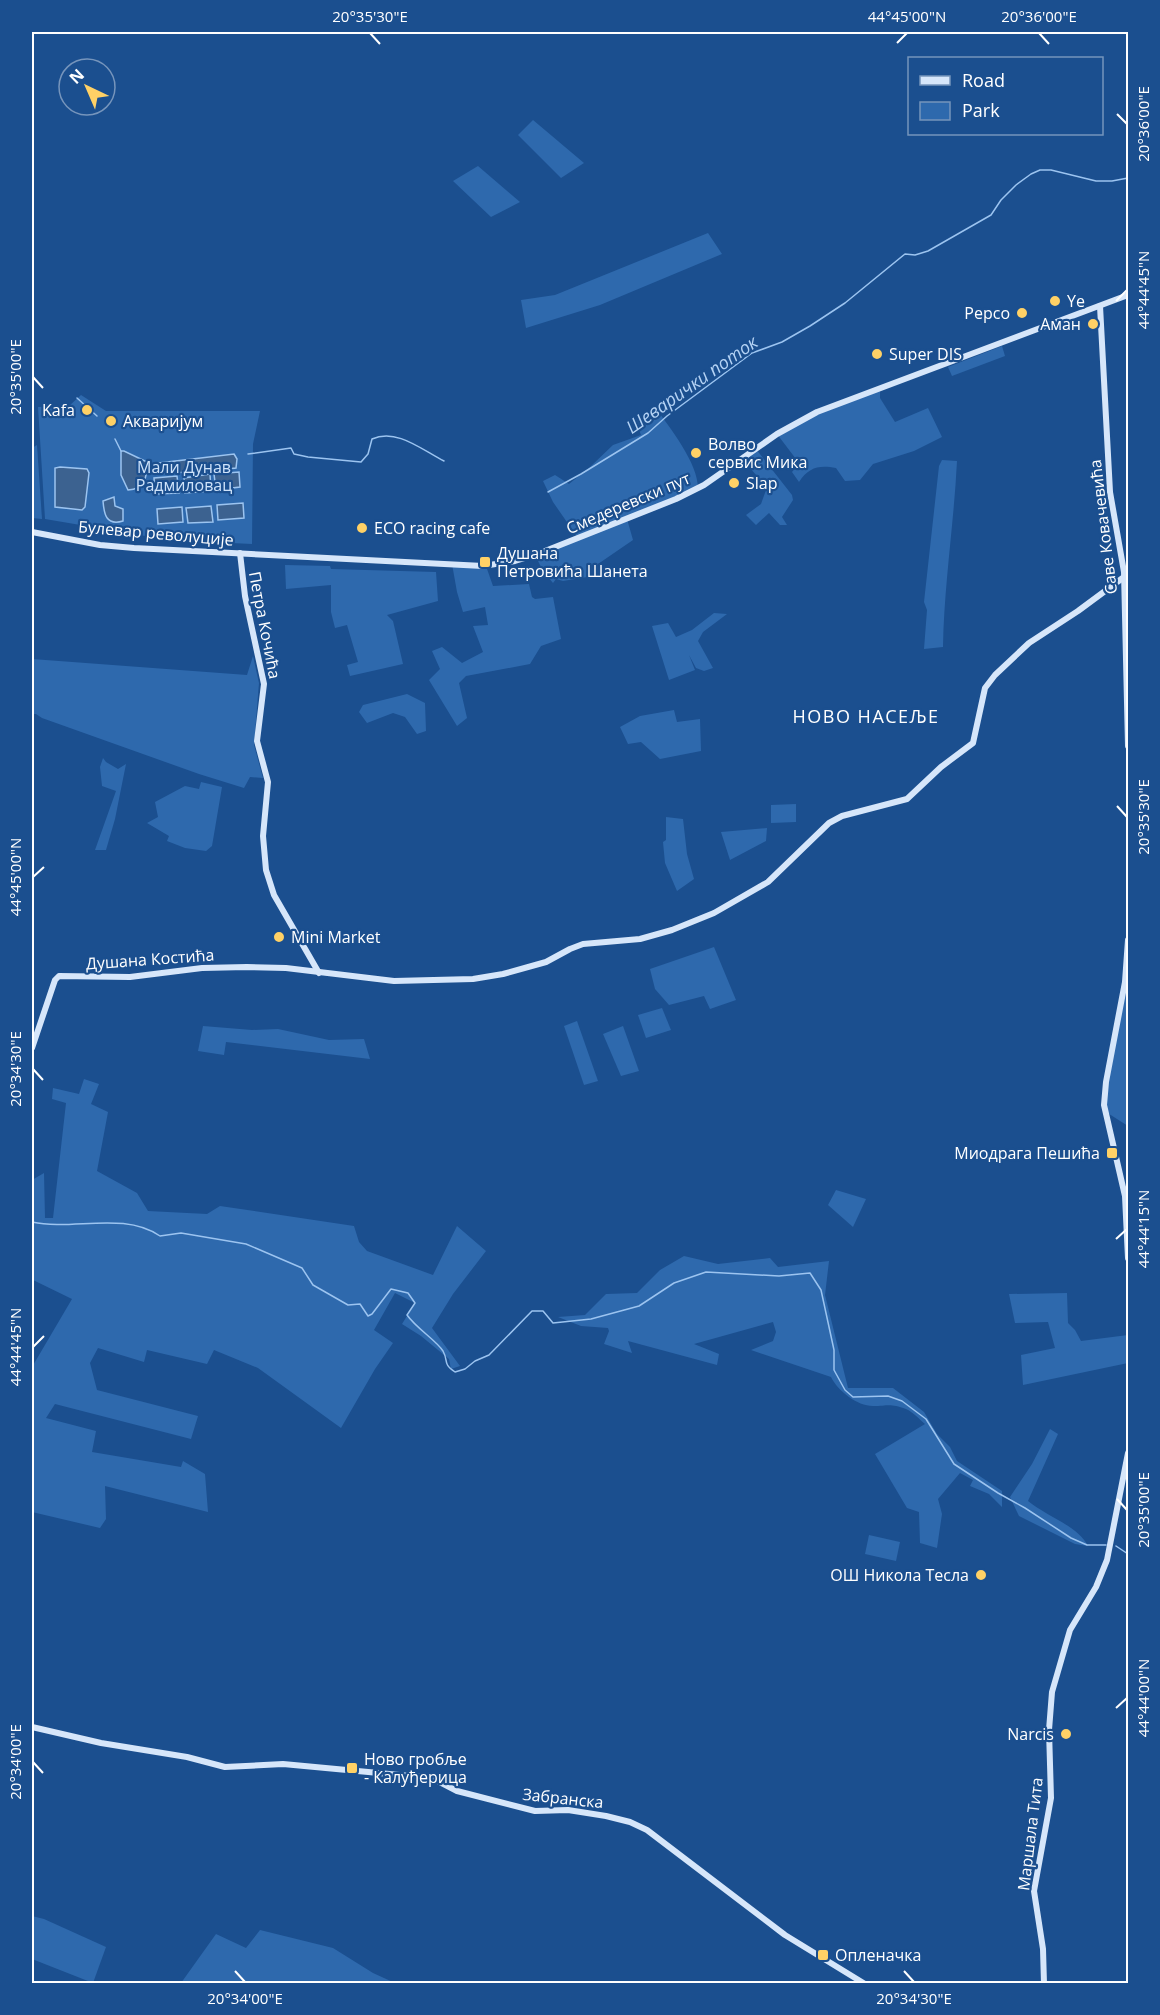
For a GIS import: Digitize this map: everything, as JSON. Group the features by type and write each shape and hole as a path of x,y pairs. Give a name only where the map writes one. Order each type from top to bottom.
{"street":[{"name":"Смедеревски пут","path":"241,554 483,566 515,561 698,489 777,434 817,412 1128,295"},
{"name":"Саве Ковачевића","path":"1100,306 1110,492 1124,577 1128,746"},
{"name":"Булевар револуције","path":"32,532 100,545 241,554"},
{"name":"Петра Кочића","path":"241,554 245,596 264,684 257,741 268,782 263,836 266,870 274,896 319,973"},
{"path":"319,973 394,981 495,976 546,962 583,944 640,939 672,930 714,913 768,882 811,839 834,820 907,799 914,794 941,767 972,745 988,683 1022,649 1124,577"},
{"path":"1128,940 1125,982 1106,1082 1104,1105 1125,1196 1128,1258"},
{"name":"Душана Костића","path":"32,1048 55,980 59,976 130,977 233,967 286,968 319,973"},
{"name":"Маршала Тита","path":"1044,1983 1043,1949 1034,1891 1051,1798 1049,1730 1052,1692 1070,1630 1105,1567 1128,1453"},
{"name":"Забранска","path":"32,1727 102,1743 187,1757 225,1767 283,1764 432,1779 457,1791 535,1811 568,1810 630,1822 647,1830 785,1935 865,1983"}],"green space":[{"path":"533,120 584,163 561,178 518,135"},
{"path":"478,166 520,202 491,217 453,181"},
{"path":"708,233 722,254 600,305 526,328 521,300 555,295"},
{"path":"1002,346 1005,356 952,376 948,367"},
{"path":"880,389 880,398 895,422 928,408 942,437 914,451 873,464 860,480 845,481 836,468 824,467 811,470 799,482 792,472 799,463 777,434 796,422"},
{"name":"Мали Дунав Радмиловац","path":"81,395 106,411 260,411 253,444 252,544 169,540 45,519 38,407 69,406"},
{"path":"655,407 688,457 697,478 698,488 627,519 633,540 598,564 599,575 563,581 556,579 553,583 543,571 535,555 578,538 553,502 543,481 555,475 569,484 613,445 641,435 635,420"},
{"path":"37,445 42,519 32,518 32,448"},
{"path":"756,449 792,495 793,500 782,517 787,525 780,525 769,513 756,525 746,515 761,504 766,490 742,459"},
{"path":"942,460 957,461 943,647 924,649 927,610 924,602 939,466"},
{"path":"452,564 486,566 493,586 529,584 532,597 535,599 553,597 561,639 541,646 530,664 466,676 459,683 467,718 457,726 429,680 440,669 432,651 442,647 462,663 483,652 473,626 488,625 485,607 463,612"},
{"path":"285,565 330,566 331,569 436,572 438,601 387,615 393,621 403,664 350,676 347,665 358,662 347,625 335,628 331,612 331,585 286,589"},
{"path":"714,613 727,614 703,632 698,641 713,668 704,671 696,668 689,655 695,670 669,680 652,626 668,623 676,637 692,630"},
{"path":"253,656 259,683 254,745 263,778 250,777 244,788 32,714 32,659 247,675"},
{"path":"407,694 425,703 426,731 417,734 405,717 393,713 367,723 359,712 363,705"},
{"path":"674,710 677,722 700,719 701,751 660,759 641,742 628,744 620,727 640,716"},
{"path":"103,758 118,769 126,764 106,850 95,850 116,791 102,786 100,767"},
{"path":"201,782 222,787 212,846 206,851 185,848 167,841 169,836 147,823 158,817 155,802 185,786 199,789"},
{"path":"796,804 796,822 771,823 771,805"},
{"path":"666,817 683,819 687,854 694,879 677,891 665,863 663,842 666,840"},
{"path":"767,828 766,841 730,860 721,832"},
{"path":"714,947 736,1000 710,1009 704,996 669,1005 655,989 650,969"},
{"path":"1126,987 1128,987 1128,1126 1106,1112 1107,1087"},
{"path":"662,1008 671,1030 646,1038 638,1015"},
{"path":"577,1021 598,1081 584,1085 564,1026"},
{"path":"203,1026 252,1030 278,1029 329,1040 364,1039 370,1059 226,1042 224,1055 198,1051"},
{"path":"623,1026 639,1071 621,1076 603,1034"},
{"path":"84,1079 99,1084 91,1104 108,1112 97,1171 137,1193 148,1211 207,1214 220,1206 354,1226 359,1242 367,1251 433,1275 457,1226 486,1251 453,1294 432,1328 460,1366 451,1369 449,1359 402,1324 415,1303 395,1293 374,1330 393,1343 341,1428 258,1368 214,1350 207,1364 147,1350 144,1362 98,1348 90,1363 97,1390 198,1416 191,1439 55,1404 46,1418 96,1431 92,1452 181,1467 183,1461 205,1474 208,1512 105,1486 106,1519 100,1528 32,1512 32,1367 72,1299 33,1280 32,1180 44,1173 45,1218 53,1218 66,1103 52,1099 53,1088 79,1094"},
{"path":"836,1190 866,1199 853,1227 828,1205"},
{"path":"684,1256 718,1264 770,1258 778,1267 829,1261 825,1295 848,1388 893,1388 924,1412 937,1434 950,1447 957,1461 1002,1491 1002,1507 989,1494 970,1486 973,1480 960,1473 938,1499 942,1514 937,1548 920,1543 919,1512 907,1508 875,1454 925,1424 901,1407 873,1406 855,1401 843,1392 831,1377 751,1350 773,1341 776,1332 773,1322 694,1344 719,1354 717,1365 628,1341 632,1353 604,1344 608,1328 581,1326 558,1317 585,1315 606,1294 637,1293 660,1270"},
{"path":"1067,1293 1068,1323 1081,1341 1128,1335 1128,1363 1023,1385 1021,1355 1055,1348 1048,1322 1015,1323 1009,1294"},
{"path":"1050,1429 1058,1434 1028,1501 1077,1533 1088,1546 1075,1544 1019,1516 1010,1497 1032,1464"},
{"path":"869,1535 900,1542 896,1561 865,1554"},
{"path":"32,1916 44,1919 106,1947 93,1983 32,1959"},
{"path":"260,1930 333,1948 373,1973 395,1983 181,1983 216,1934 246,1948"}],"shaded area":[{"path":"121,451 147,462 144,482 134,489 128,490 121,475"},
{"path":"234,454 237,459 236,468 156,473 159,463"},
{"path":"55,468 87,469 89,473 85,507 82,510 55,507"},
{"path":"239,472 240,487 216,490 214,474"},
{"path":"210,474 211,491 185,493 184,478"},
{"path":"177,476 179,493 155,494 154,478"},
{"path":"114,497 115,506 123,509 123,521 113,522 105,514 103,501"},
{"path":"243,503 244,518 218,520 217,505"},
{"path":"211,506 213,522 188,523 186,508"},
{"path":"182,507 183,522 158,524 157,509"}],"waterway":[{"name":"Шеварички поток","path":"548,492 648,433 667,416 752,353 782,342 845,303 905,254 915,255 928,251 991,215 1001,200 1031,174 1040,170 1051,170 1096,181 1128,178"},
{"path":"77,398 97,416"},
{"path":"248,454 291,448 294,454 308,457 361,462 368,454 372,439 391,436 409,442 444,461"},
{"path":"115,439 121,451"},
{"path":"32,1222 48,1224 114,1223 146,1229 160,1236 181,1233 246,1244 302,1268 313,1285 348,1305 360,1304 368,1316 391,1289 408,1293 415,1303 407,1315 440,1347 447,1364 455,1372 489,1355 532,1311 543,1311 553,1323 591,1319 639,1306 674,1283 706,1272 779,1276 810,1273 821,1290 834,1350 834,1370 845,1390 853,1397 888,1396 902,1401 926,1419 954,1464 1071,1538 1087,1545 1106,1545"},
{"path":"1116,1546 1128,1554"}],"place":[{"name":"Ye","path":"1055,301"},
{"name":"Pepco","path":"1022,313"},
{"name":"Аман","path":"1093,324"},
{"name":"Super DIS","path":"877,354"},
{"name":"Kafa","path":"87,410"},
{"name":"Акваријум","path":"111,421"},
{"name":"Волво сервис Мика","path":"696,453"},
{"name":"Slap","path":"734,483"},
{"name":"ECO racing cafe","path":"362,528"},
{"name":"Душана Петровића Шанета","path":"485,562"},
{"name":"Mini Market","path":"279,937"},
{"name":"Миодрага Пешића","path":"1112,1153"},
{"name":"ОШ Никола Тесла","path":"981,1575"},
{"name":"Narcis","path":"1066,1734"},
{"name":"Ново гробље - Калуђерица","path":"352,1768"},
{"name":"Опленачка","path":"823,1955"}],"district":[{"name":"НОВО НАСЕЉЕ","path":"866,717"}]}
